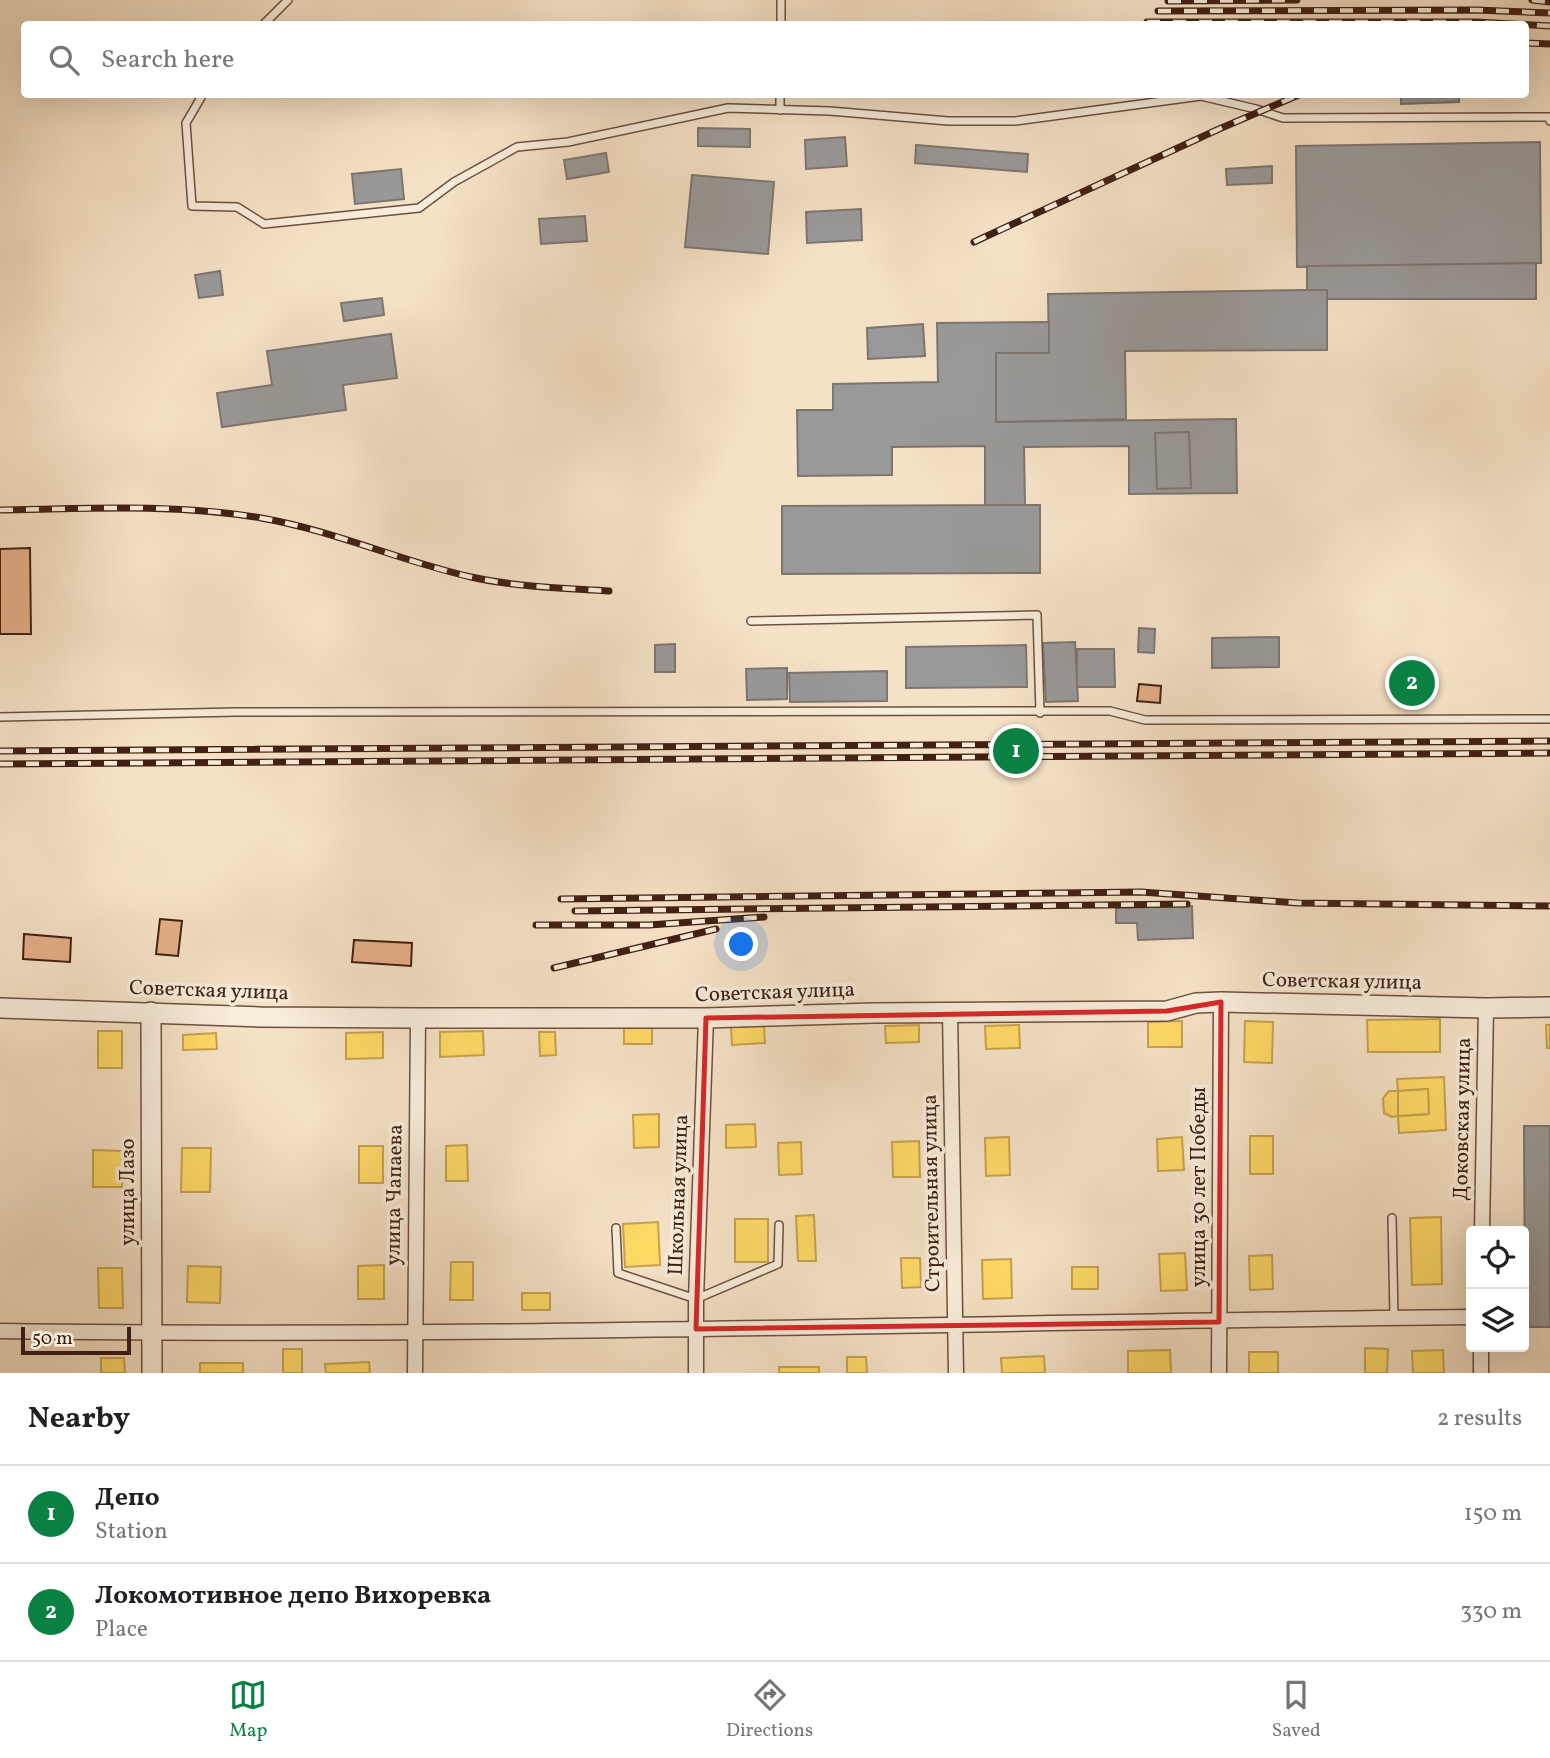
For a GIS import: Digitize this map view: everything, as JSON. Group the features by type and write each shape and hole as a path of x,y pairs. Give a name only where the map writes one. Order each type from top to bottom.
{"street":[{"name":"Советская улица","path":"0,1008 260,1017 706,1018 950,1012 1167,1011 1196,1003 1221,1002 1550,1007"},
{"name":"улица 30 лет Победы","path":"1219,1373 1221,1002"},
{"name":"Доковская улица","path":"1482,1226 1486,1008"},
{"name":"улица Лазо","path":"151,1012 152,1373"},
{"name":"Строительная улица","path":"950,1012 956,1373"},
{"name":"улица Чапаева","path":"415,1373 418,1018"},
{"name":"Школьная улица","path":"696,1373 706,1018"},
{"path":"0,1331 151,1333 696,1329 1466,1317"},
{"path":"1481,1352 1481,1373"}],"lane":[{"path":"267,21 288,0"},
{"path":"781,0 781,21"},
{"path":"202,98 186,123 192,206 236,207 264,224 419,208 454,182 517,147 568,142 728,108 830,111 948,121 1015,121 1186,98"},
{"path":"780,98 780,110"},
{"path":"1209,98 1283,118 1549,117 1550,121"},
{"path":"751,621 1037,615 1040,713"},
{"path":"0,717 236,712 1110,711 1144,720 1550,719"},
{"path":"1392,1218 1394,1318"},
{"path":"616,1228 618,1273 696,1299 778,1264 779,1225"}],"highlighted area":[{"path":"1221,1002 1219,1322 696,1329 706,1018 1167,1011"}],"building: Homes":[{"path":"1440,1019 1440,1052 1368,1052 1367,1020"},
{"path":"1182,1021 1182,1047 1148,1047 1148,1022"},
{"path":"1245,1021 1273,1022 1272,1063 1244,1062"},
{"path":"764,1025 765,1043 732,1045 731,1027"},
{"path":"919,1025 919,1042 886,1043 885,1026"},
{"path":"1019,1025 1020,1048 986,1049 985,1026"},
{"path":"1546,1025 1550,1025 1550,1048 1547,1048"},
{"path":"624,1028 652,1028 652,1044 624,1044"},
{"path":"98,1031 122,1031 122,1068 98,1068"},
{"path":"483,1031 484,1055 440,1057 440,1032"},
{"path":"383,1032 383,1058 346,1059 346,1033"},
{"path":"539,1032 555,1032 556,1055 540,1056"},
{"path":"216,1033 217,1049 183,1050 183,1035"},
{"path":"1444,1077 1446,1130 1399,1133 1398,1116 1429,1114 1428,1089 1398,1091 1397,1079"},
{"path":"1428,1089 1429,1114 1398,1116 1398,1091"},
{"path":"1389,1091 1398,1091 1398,1116 1392,1117 1384,1113 1383,1098"},
{"path":"659,1114 659,1147 634,1148 633,1115"},
{"path":"755,1124 756,1147 726,1148 726,1125"},
{"path":"1250,1136 1273,1136 1273,1174 1250,1174"},
{"path":"1009,1137 1010,1175 986,1176 985,1138"},
{"path":"1182,1137 1184,1170 1158,1171 1157,1139"},
{"path":"919,1141 920,1177 893,1177 892,1142"},
{"path":"801,1142 802,1174 779,1175 778,1143"},
{"path":"467,1145 468,1181 446,1181 446,1146"},
{"path":"359,1146 383,1146 383,1183 359,1183"},
{"path":"182,1148 211,1148 210,1192 181,1192"},
{"path":"93,1150 122,1151 122,1187 93,1187"},
{"path":"814,1215 816,1261 798,1261 796,1216"},
{"path":"1441,1217 1442,1284 1412,1285 1410,1218"},
{"path":"735,1219 768,1219 768,1262 735,1262"},
{"path":"658,1222 660,1265 625,1267 623,1224"},
{"path":"1185,1253 1187,1290 1161,1291 1159,1254"},
{"path":"1272,1255 1273,1289 1250,1290 1249,1256"},
{"path":"901,1258 920,1258 921,1287 902,1288"},
{"path":"1011,1259 1012,1298 983,1299 982,1260"},
{"path":"451,1262 473,1262 473,1300 450,1300"},
{"path":"384,1265 384,1299 358,1299 358,1266"},
{"path":"188,1266 221,1267 220,1303 187,1302"},
{"path":"1072,1267 1098,1267 1098,1289 1072,1289"},
{"path":"98,1268 122,1268 123,1308 99,1308"},
{"path":"522,1293 550,1293 550,1310 522,1310"},
{"path":"1365,1348 1388,1349 1387,1373 1365,1373"},
{"path":"283,1349 302,1349 302,1373 283,1373"},
{"path":"1170,1350 1171,1373 1128,1373 1128,1351"},
{"path":"1443,1350 1444,1373 1413,1373 1412,1351"},
{"path":"1249,1352 1278,1352 1278,1373 1249,1373"},
{"path":"1044,1356 1045,1373 1002,1373 1001,1358"},
{"path":"847,1357 866,1357 867,1373 847,1373"},
{"path":"101,1358 124,1358 125,1373 101,1373"},
{"path":"369,1362 370,1373 326,1373 325,1364"},
{"path":"200,1363 243,1363 243,1373 200,1373"},
{"path":"779,1367 819,1367 819,1373 779,1373"}],"building: Industry":[{"path":"1401,98 1459,98 1459,102 1401,104"},
{"path":"698,128 750,129 750,147 698,146"},
{"path":"845,137 847,166 806,169 805,140"},
{"path":"1540,142 1541,263 1297,267 1296,146"},
{"path":"916,145 1028,154 1027,172 915,163"},
{"path":"606,153 609,172 567,179 564,160"},
{"path":"1272,166 1272,183 1227,185 1226,169"},
{"path":"401,169 404,199 355,204 352,174"},
{"path":"692,175 774,182 768,254 685,247"},
{"path":"861,209 862,240 807,243 806,212"},
{"path":"585,216 587,241 541,244 539,219"},
{"path":"1536,263 1536,299 1327,299 1327,290 1307,290 1307,266"},
{"path":"220,271 223,295 199,298 195,275"},
{"path":"1327,290 1327,350 1125,351 1126,419 996,422 996,353 1049,353 1048,294"},
{"path":"382,298 384,315 344,321 341,303"},
{"path":"1049,322 1049,353 996,353 996,422 1236,419 1237,493 1129,494 1129,446 1024,447 1025,505 985,506 985,446 892,447 892,475 798,476 797,410 833,410 833,384 938,382 937,323"},
{"path":"923,324 925,356 868,359 867,328"},
{"path":"391,334 397,378 343,385 346,410 222,427 217,393 272,385 267,351"},
{"path":"1189,432 1191,488 1157,489 1155,433"},
{"path":"1040,505 1040,573 782,574 782,506"},
{"path":"1139,628 1155,629 1154,653 1138,652"},
{"path":"1279,637 1279,667 1212,668 1212,638"},
{"path":"1075,642 1078,701 1046,702 1043,643"},
{"path":"675,644 675,672 655,672 655,645"},
{"path":"1026,645 1027,687 906,688 906,647"},
{"path":"1077,649 1114,649 1115,687 1077,687"},
{"path":"787,668 787,699 747,700 746,669"},
{"path":"887,671 887,701 790,702 789,673"},
{"path":"1192,906 1193,938 1138,940 1137,923 1116,923 1116,908"},
{"path":"1524,1126 1550,1126 1550,1327 1529,1327 1529,1226 1524,1226"}],"building: Other":[{"path":"30,548 31,634 0,634 0,549"},
{"path":"1139,684 1161,686 1160,703 1137,701"},
{"path":"160,919 182,921 178,956 156,954"},
{"path":"24,934 71,938 70,962 23,959"},
{"path":"354,940 412,943 411,966 352,962"}],"railway":[{"path":"1168,1 1297,0"},
{"path":"1532,0 1550,2"},
{"path":"1158,11 1476,10 1550,13"},
{"path":"1529,25 1550,26"},
{"path":"1529,43 1550,44"},
{"path":"974,242 1292,98"},
{"path":"0,510 131,508 229,513 314,530 471,577 522,585 609,591"},
{"path":"0,751 1550,741"},
{"path":"0,764 1550,753"},
{"path":"561,899 1141,892 1298,903 1550,906"},
{"path":"575,911 1187,904"},
{"path":"536,925 649,925 764,917"},
{"path":"554,968 716,929"}],"place":[{"name":"Локомотивное депо Вихоревка","path":"1412,683"},
{"name":"Депо","path":"1016,751"}]}
